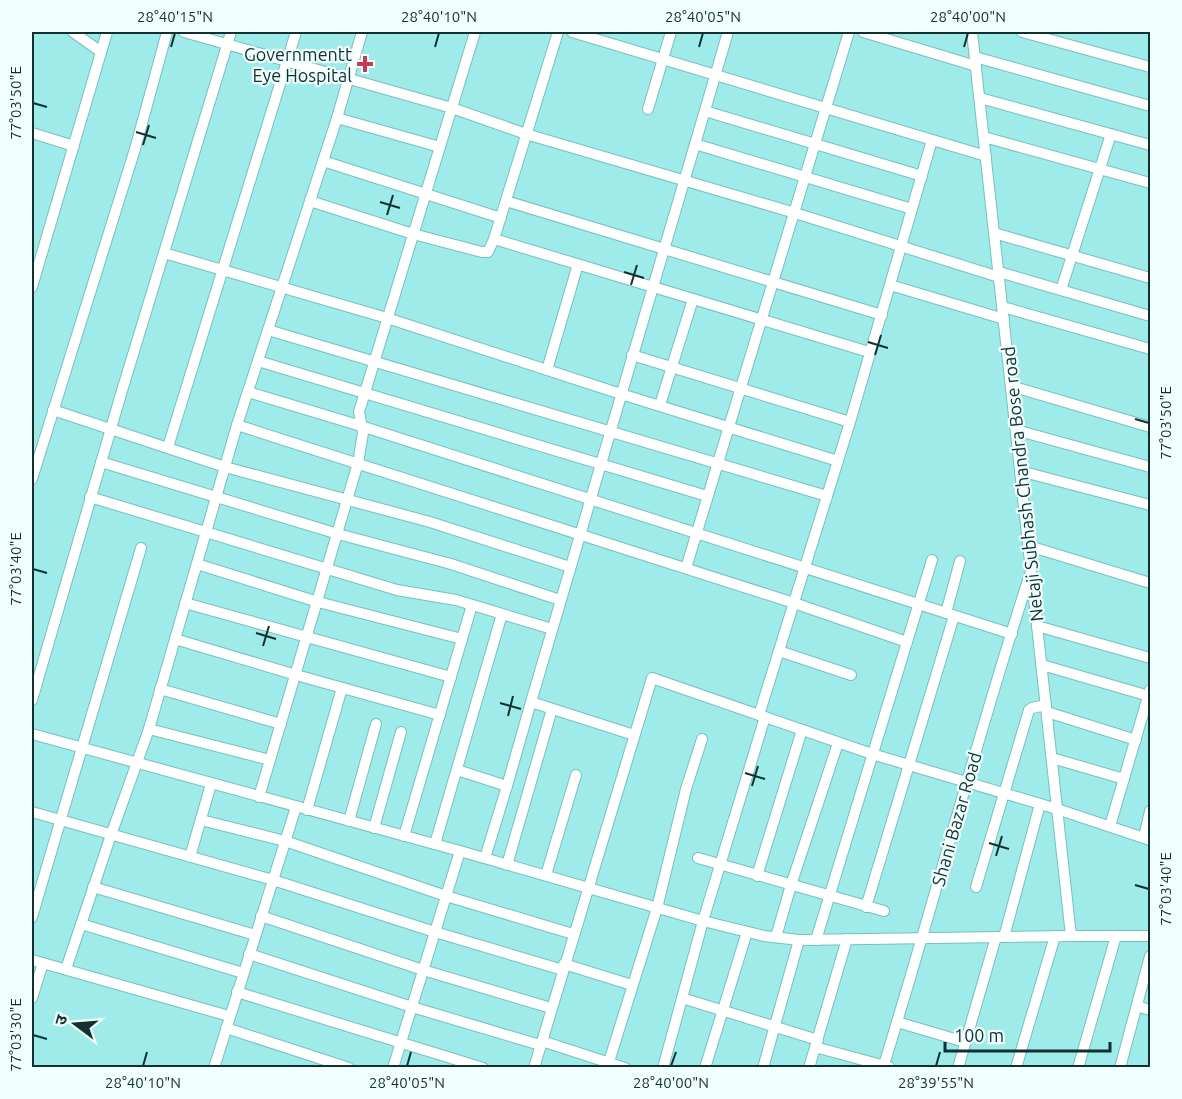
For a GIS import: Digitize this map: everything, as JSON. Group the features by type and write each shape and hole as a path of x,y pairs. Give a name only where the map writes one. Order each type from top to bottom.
{"street":[{"path":"73,32 101,52"},
{"path":"32,287 107,32"},
{"path":"32,479 135,149 167,32"},
{"path":"184,32 452,108 526,134 795,213 901,248 1150,316"},
{"path":"32,700 110,428 231,32"},
{"path":"168,447 297,32"},
{"path":"66,969 149,729 237,424 337,118 362,32"},
{"path":"259,797 358,463 363,433 359,412 475,32"},
{"path":"310,201 413,234 488,252 501,218 558,32"},
{"path":"572,32 986,156"},
{"path":"648,109 671,32"},
{"path":"485,858 728,32"},
{"path":"686,568 849,32"},
{"path":"863,32 1150,106"},
{"name":"Netaji Subhash Chandra Bose road","path":"972,32 1071,936"},
{"path":"1022,32 1150,67"},
{"path":"980,98 1150,145"},
{"path":"705,111 922,176"},
{"path":"337,118 440,147"},
{"path":"32,133 74,146"},
{"path":"1061,290 1111,134"},
{"path":"984,137 1150,183"},
{"path":"663,1068 779,651 850,422 932,140"},
{"path":"695,144 912,209"},
{"path":"323,161 501,218"},
{"path":"506,201 882,315"},
{"path":"994,233 1150,275"},
{"path":"494,239 870,352"},
{"path":"164,253 387,318 838,461"},
{"path":"547,370 578,264"},
{"path":"890,285 1004,319"},
{"path":"660,405 693,299"},
{"path":"1003,307 1150,349"},
{"path":"268,330 827,496"},
{"path":"632,355 850,422"},
{"path":"258,361 708,496"},
{"path":"1011,386 1150,426"},
{"path":"248,392 696,532 1012,634"},
{"path":"53,410 225,467 430,522 570,567"},
{"path":"237,424 794,603 907,642"},
{"path":"1016,430 1150,467"},
{"path":"101,462 338,534 452,564 560,600"},
{"path":"1020,471 1150,505"},
{"path":"90,497 327,570 397,590 456,600 552,629"},
{"path":"1029,546 1150,583"},
{"path":"32,917 141,548"},
{"path":"816,940 932,560"},
{"path":"866,907 909,766 950,614 960,561"},
{"path":"196,564 318,602 462,639"},
{"name":"Shani Bazar Road","path":"885,1067 966,783 1031,571"},
{"path":"185,603 451,677"},
{"path":"404,836 472,605"},
{"path":"435,844 502,614"},
{"path":"1037,626 1150,658"},
{"path":"175,639 440,715"},
{"path":"779,651 851,675"},
{"path":"1042,665 1149,696 1110,826"},
{"path":"534,1068 651,678 872,754 1057,809 1147,839 1150,811"},
{"path":"214,1068 285,841 302,809 342,688"},
{"path":"160,689 281,724"},
{"path":"531,702 634,735"},
{"path":"976,886 1029,710 1032,708 1046,709 1136,740"},
{"path":"507,865 552,709"},
{"path":"349,821 376,724"},
{"path":"149,729 270,760"},
{"path":"757,876 802,730"},
{"path":"374,828 401,732"},
{"path":"32,734 747,932 799,940 1150,936"},
{"path":"608,1065 657,908 686,789 702,739"},
{"path":"776,937 838,742"},
{"path":"1052,758 1124,779"},
{"path":"457,770 507,786"},
{"path":"546,875 576,775"},
{"path":"190,857 211,784"},
{"path":"958,1068 1040,804"},
{"path":"32,812 273,880 435,932 633,986"},
{"path":"201,820 285,841 446,896 573,934"},
{"path":"393,1068 460,851"},
{"path":"698,858 884,912"},
{"path":"93,887 255,935"},
{"path":"261,916 423,970 551,1008"},
{"path":"81,924 243,973"},
{"path":"705,1068 747,932"},
{"path":"1016,1068 1055,936"},
{"path":"1078,1068 1116,936"},
{"path":"809,1068 847,939"},
{"path":"763,1068 799,940"},
{"path":"249,954 412,1007 625,1068"},
{"path":"1120,1068 1148,973 1150,956"},
{"path":"32,960 229,1016"},
{"path":"32,998 43,963"},
{"path":"237,992 483,1068"},
{"path":"682,998 774,1027 885,1067"},
{"path":"1137,1006 1150,1010"},
{"path":"897,1022 965,1042"},
{"path":"226,1028 349,1068"}],"place":[{"name":"Governmentt Eye Hospital","path":"365,64"}]}
